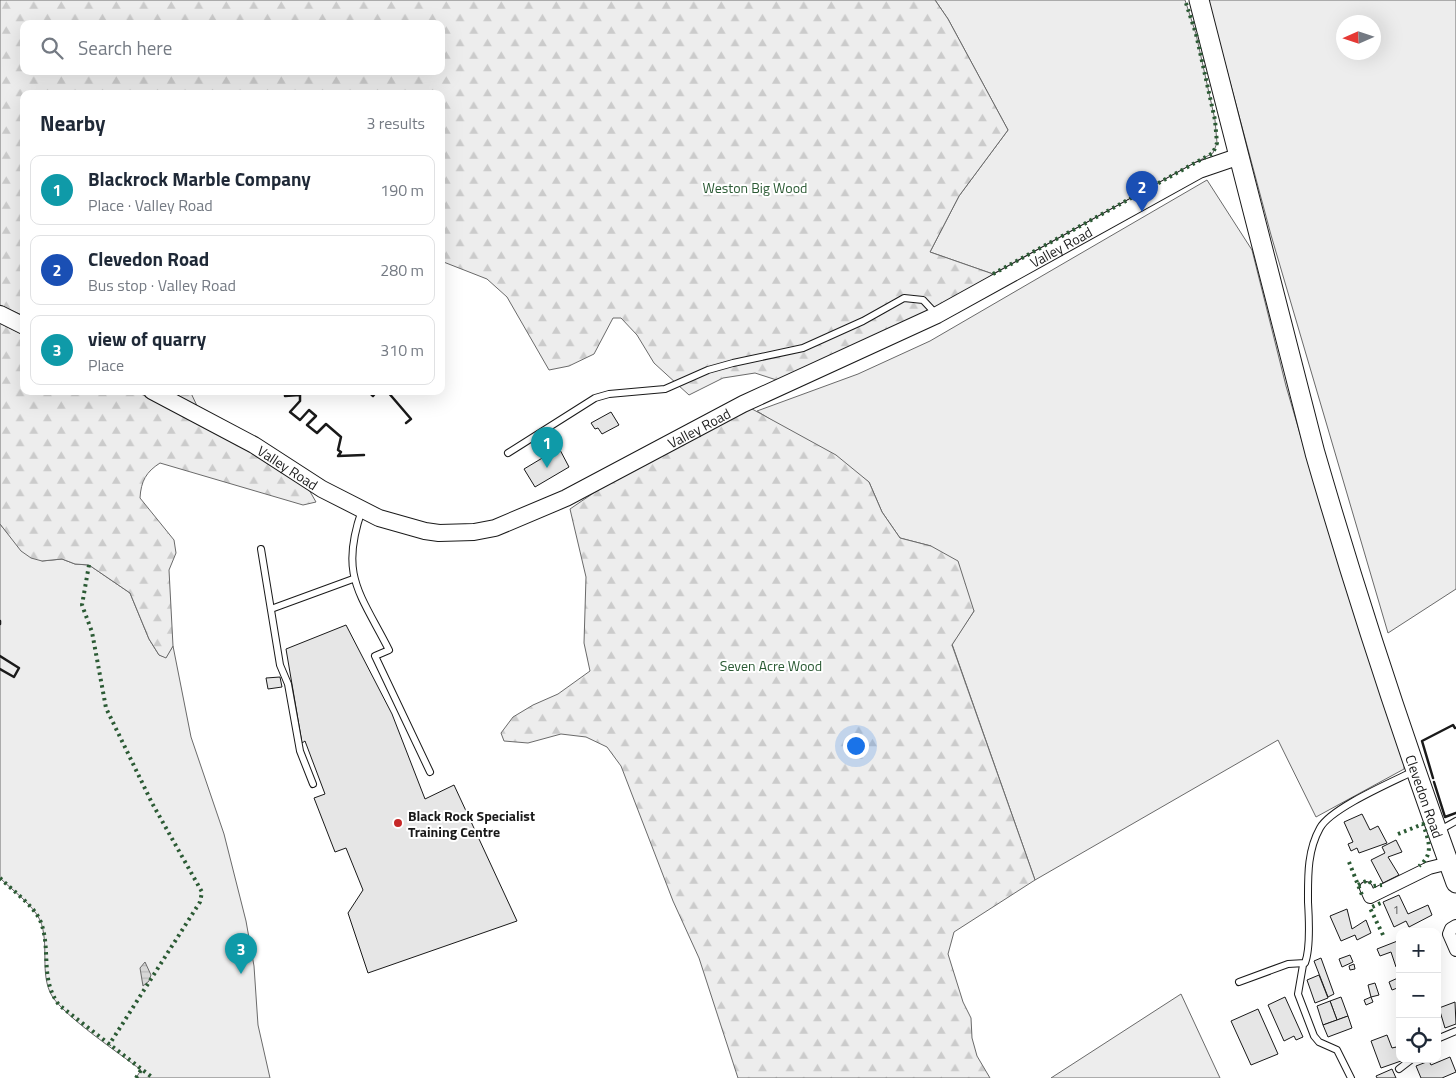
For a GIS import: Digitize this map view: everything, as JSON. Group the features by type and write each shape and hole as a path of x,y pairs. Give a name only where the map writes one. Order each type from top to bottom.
{"main road":[{"name":"Clevedon Road","path":"1199,0 1323,481 1405,737 1456,882"}],"street":[{"name":"Valley Road","path":"160,395 254,444 322,489 379,518 426,531 474,532 495,528 566,498 743,404 937,315 1199,170 1240,156"},
{"path":"0,314 20,324"},
{"path":"1366,888 1370,897 1429,868 1449,863"},
{"path":"1456,926 1450,930 1449,934 1456,950"}],"lane":[{"path":"508,453 595,398 609,394 664,389 708,370 803,348 863,321 904,298 923,300 937,315"},
{"path":"362,510 352,542 353,579 389,650 374,656 430,772"},
{"path":"261,549 280,665 288,684 300,750 313,784"},
{"path":"271,609 353,579"},
{"path":"1350,1078 1337,1050 1318,1042 1314,1036 1298,994 1303,965 1306,959 1310,856 1320,827 1331,815 1416,770"},
{"path":"1437,831 1456,820"},
{"path":"1239,982 1288,964 1303,965"},
{"path":"1441,1037 1456,1031"},
{"path":"1399,1069 1407,1063"}],"green space":[{"name":"Weston Big Wood","path":"0,0 935,0 948,19 1008,130 959,196 930,252 993,274 937,315 789,384 755,373 723,378 689,395 654,363 637,335 621,318 613,318 594,354 569,366 549,370 507,297 487,279 445,263 445,90 20,90 20,314 0,305"},
{"path":"935,0 1185,0 1196,34 1215,120 1217,143 1213,153 993,274 930,252 959,196 1008,130 948,19"},
{"path":"1208,0 1456,0 1456,589 1388,633 1271,235"},
{"path":"1207,180 1252,250 1286,386 1320,502 1405,758 1404,769 1316,817 1278,740 1035,880 952,644 974,611 931,546 900,538 882,512 869,482 757,411 858,374 930,341"},
{"path":"0,323 20,333 20,395 143,395 228,437 308,488 316,502 303,505 160,463 151,470 143,482 140,498 174,540 176,553 169,570 173,646 166,658 159,655 149,639 130,593 89,565 75,564 62,559 42,561 31,558 21,551 0,524"},
{"path":"174,395 192,395 198,408"},
{"name":"Seven Acre Wood","path":"743,404 836,455 869,482 882,512 900,538 931,546 958,561 974,611 952,645 1035,880 954,932 948,954 963,1002 971,1018 972,1038 977,1056 990,1078 738,1078 699,958 673,901 621,766 607,747 586,737 561,734 528,743 504,741 501,733 513,717 533,705 558,694 590,671 584,643 586,577 570,509 670,441"},
{"path":"0,524 10,536 42,561 62,559 75,564 89,565 130,593 149,639 159,655 166,657 173,646 191,737 224,834 246,921 254,966 258,1025 270,1078 136,1078 141,1070 80,1024 52,996 46,978 43,929 40,920 27,903 0,878"},
{"path":"1181,994 1220,1078 1051,1078"}],"shaded area":[{"path":"145,962 151,975 149,981 143,986 140,968"}],"building":[{"path":"611,412 619,425 602,434 591,423"},
{"path":"559,448 569,467 535,487 524,469"},
{"name":"Black Rock Specialist Training Centre","path":"346,625 392,714 425,799 454,785 517,921 368,973 348,913 363,890 346,848 335,852 314,798 325,794 305,741 302,743 286,649"},
{"path":"280,677 282,687 268,689 266,678"},
{"path":"1362,814 1370,830 1378,826 1387,843 1359,853 1357,848 1351,851 1348,844 1353,842 1344,822"},
{"path":"1396,840 1402,852 1388,857 1399,875 1383,883 1371,860 1385,853 1382,847"},
{"path":"1399,895 1408,914 1428,905 1432,915 1409,927 1406,921 1394,927 1383,902"},
{"path":"1347,909 1352,929 1366,920 1371,933 1357,940 1355,935 1341,941 1330,916"},
{"path":"1396,942 1396,967 1391,952 1380,956 1377,949"},
{"path":"1350,955 1353,962 1342,967 1339,959"},
{"path":"1321,958 1334,994 1328,997 1314,961"},
{"path":"1354,964 1355,969 1350,970 1349,966"},
{"path":"1319,975 1328,998 1315,1003 1307,980"},
{"path":"1396,979 1396,988 1392,990 1389,982"},
{"path":"1375,983 1379,995 1371,997 1368,985"},
{"path":"1285,997 1303,1037 1296,1040 1294,1036 1284,1041 1268,1005"},
{"path":"1341,997 1348,1016 1337,1020 1330,1001"},
{"path":"1371,997 1373,1002 1366,1005 1364,1000"},
{"path":"1330,1001 1337,1020 1323,1025 1317,1006"},
{"path":"1455,1002 1456,1024 1445,1028 1441,1007"},
{"path":"1258,1009 1278,1054 1251,1065 1231,1021"},
{"path":"1348,1016 1352,1028 1328,1037 1323,1025"},
{"path":"1387,1035 1392,1048 1396,1047 1396,1063 1381,1068 1371,1041"},
{"path":"1450,1057 1456,1072 1442,1078 1421,1078 1416,1066 1424,1063 1430,1063 1431,1065 1441,1063 1441,1061"},
{"path":"1392,1069 1396,1078 1377,1078 1376,1076"}],"hedge":[{"path":"993,274 1213,153 1217,143 1215,120 1196,34 1185,0"},
{"path":"89,565 82,605 92,632 106,708 152,803 202,892 200,902 109,1045"},
{"path":"1398,834 1423,824 1429,851 1419,866"},
{"path":"1349,862 1362,895"},
{"path":"0,878 27,903 40,920 45,942 49,984 59,1005 153,1078"},
{"path":"1358,885 1368,880 1373,886 1382,885"},
{"path":"1383,902 1370,908 1383,935"},
{"path":"136,1078 141,1070"}],"wall":[{"path":"285,395 300,395"},
{"path":"300,395 300,401 290,412 300,420 309,410 316,416 307,425 317,433 326,424 341,437 338,450 341,452 338,456 364,455"},
{"path":"390,395 411,419 406,423"},
{"path":"0,656 19,668 14,677 0,669"},
{"path":"1433,778 1422,741 1453,725 1455,728"},
{"path":"1434,782 1445,817 1456,813"}],"place":[{"name":"Clevedon Road","path":"1142,212"},
{"name":"Blackrock Marble Company","path":"547,468"},
{"name":"Black Rock Specialist Training Centre","path":"398,823"},
{"name":"view of quarry","path":"241,974"}]}
